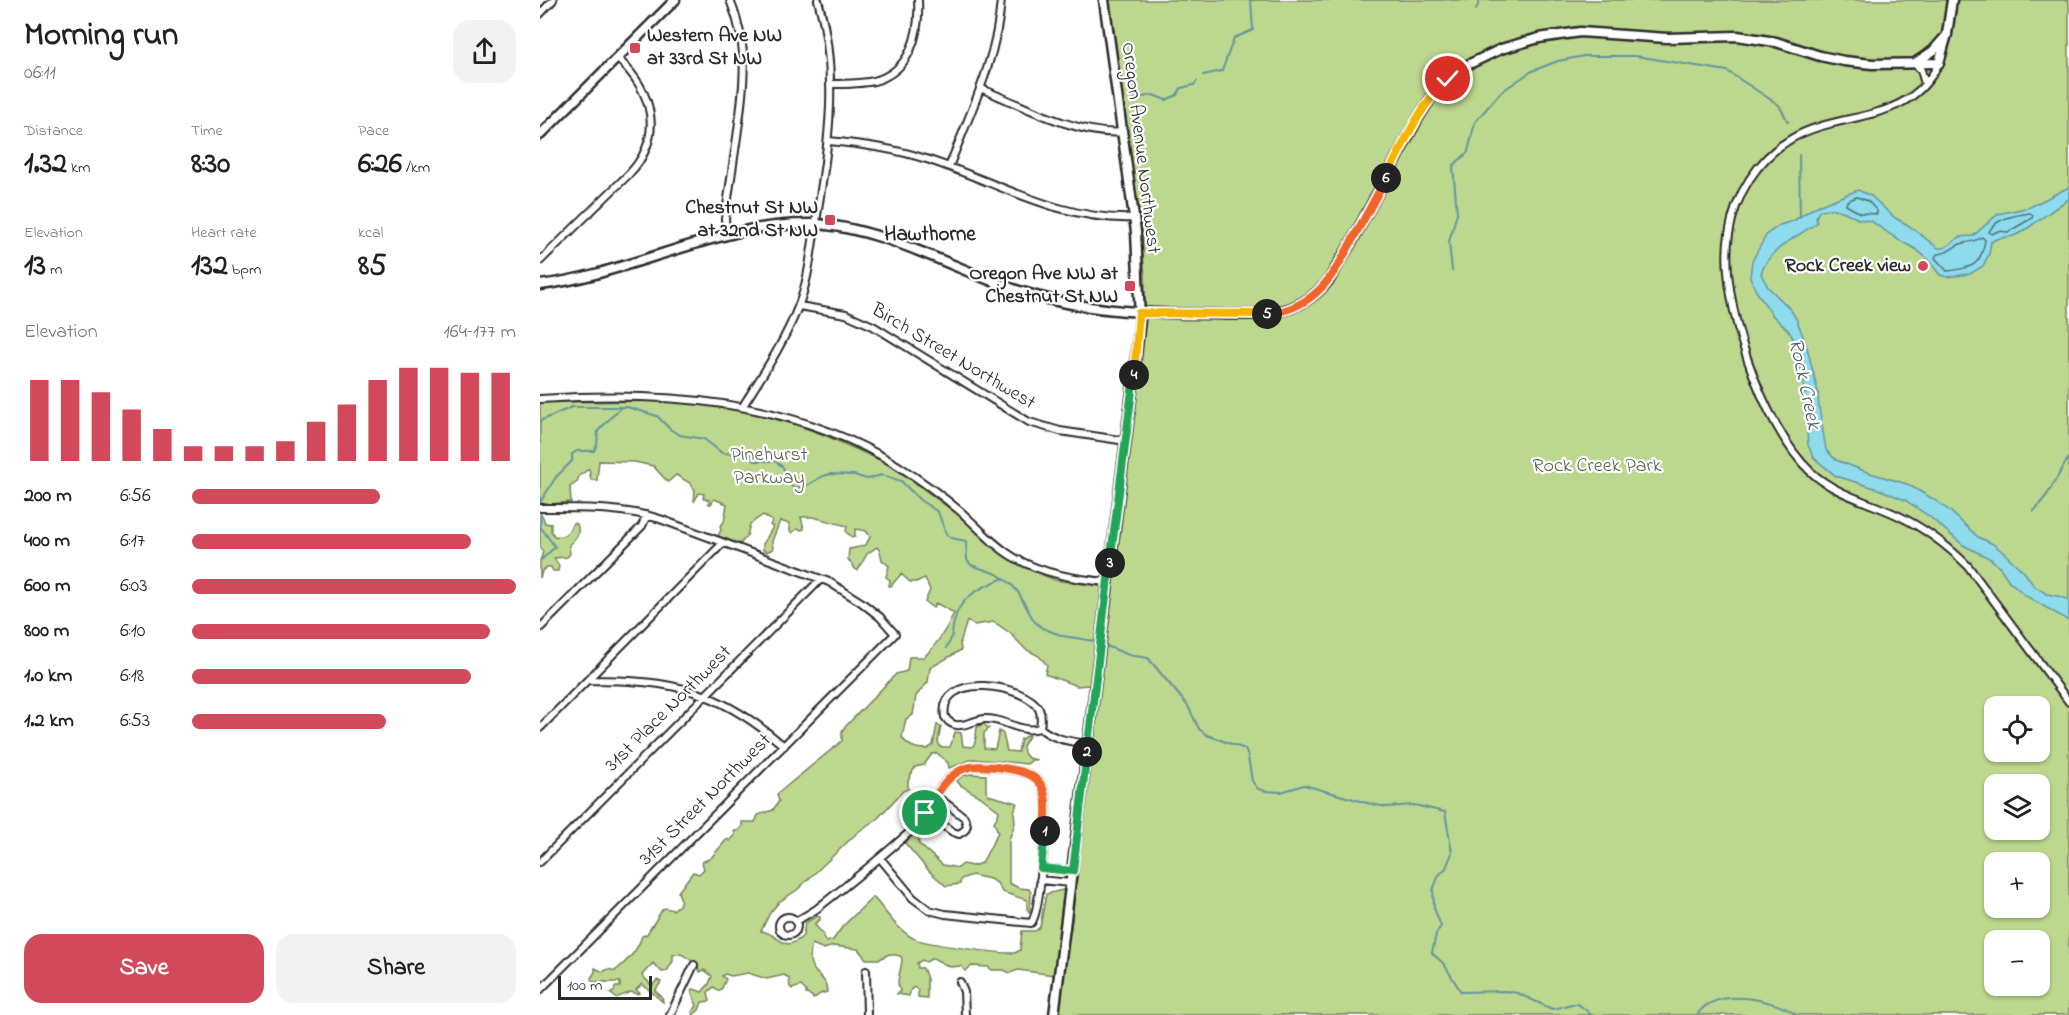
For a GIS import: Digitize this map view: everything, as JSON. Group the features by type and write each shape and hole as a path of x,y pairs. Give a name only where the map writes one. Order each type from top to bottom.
{"street":[{"path":"540,14 553,0"},
{"path":"540,135 675,0"},
{"path":"727,236 725,219 745,68 740,29 730,0"},
{"path":"743,406 776,356 799,306 808,273 829,141 831,84 827,36 818,0"},
{"path":"831,84 874,81 893,72 913,46 918,17 918,0"},
{"path":"949,167 994,45 1001,0"},
{"name":"Oregon Avenue Northwest","path":"1054,1015 1137,351 1139,313 1134,218 1104,0"},
{"path":"1952,0 1947,34 1939,63 1925,84 1903,102 1887,110 1813,129 1794,137 1775,148 1756,168 1741,195 1728,235 1729,283 1748,367 1760,396 1802,464 1828,485 1918,525 1950,548 1968,566 2069,702"},
{"path":"540,285 578,279 766,226 815,224 848,228 880,237 1033,295 1066,303 1139,313 1263,314 1288,310 1308,300 1320,290 1335,272 1415,122 1433,95 1461,68 1506,47 1539,38 1580,32 1667,38 1737,36 1767,40 1844,61 1872,64 1939,63"},
{"path":"1914,63 1933,51 1947,34"},
{"path":"540,261 629,174 645,150 651,124 648,102 637,79 617,58"},
{"path":"1914,63 1921,70 1925,84"},
{"path":"980,88 1072,124 1106,132 1122,132"},
{"path":"829,141 902,152 949,167 1057,208 1094,216 1134,218"},
{"name":"Birch Street Northwest","path":"799,306 846,314 873,326 1029,422 1060,431 1126,441"},
{"path":"540,399 657,397 694,399 743,406 802,422 848,439 877,453 931,489 1017,559 1049,572 1107,582"},
{"path":"540,508 602,508 647,515 821,579"},
{"path":"540,628 642,525 647,515"},
{"path":"540,728 723,543"},
{"name":"31st Street Northwest","path":"540,990 895,634 880,617 861,602 821,579"},
{"name":"31st Place Northwest","path":"540,862 821,579"},
{"path":"588,680 661,684 686,688 741,713 784,746"},
{"path":"1040,728 1040,711 1035,704 1012,692 990,686 976,685 956,692 950,696 945,705 946,719 956,725 991,719 1025,729 1040,728 1058,739 1088,744"},
{"path":"796,922 817,909 911,831 953,775 971,767 985,766 1019,770 1030,774 1042,786 1047,801 1040,880 1035,917 1029,924 929,910 917,902 880,858"},
{"path":"925,813 954,832 959,834 965,830 967,825 964,817 936,796"},
{"path":"1041,868 1073,871"},
{"path":"1040,880 1071,883"},
{"path":"670,1015 694,965"},
{"path":"866,970 867,1015"},
{"path":"960,982 964,992 965,1015"}],"green space":[{"name":"Rock Creek Park","path":"1108,0 2069,0 2069,1015 1057,1015 1072,919 1092,732 1089,685 1077,686 1045,674 1047,665 1039,656 1025,649 1010,633 994,622 974,625 967,621 960,643 961,650 930,668 928,682 916,696 913,715 906,719 902,737 913,747 927,749 933,745 937,725 941,726 938,742 940,747 950,747 955,732 961,733 963,746 972,747 975,743 977,727 983,724 989,728 984,733 984,748 995,749 999,731 1003,734 1007,751 1018,752 1021,739 1028,735 1023,746 1024,753 1028,758 1037,760 1032,760 1027,764 973,759 949,768 948,763 937,753 932,754 924,765 915,767 908,781 908,789 903,791 878,818 858,832 797,890 779,902 770,913 761,931 791,944 803,936 805,923 817,916 820,920 815,925 824,935 823,938 826,942 833,940 843,926 873,897 896,925 913,938 963,948 1015,953 1020,950 1022,931 1035,931 1040,927 1046,894 1063,890 1065,896 1054,975 1018,970 1010,973 1004,970 992,970 988,967 972,966 965,971 961,966 950,967 933,958 917,963 918,968 923,968 927,979 927,998 918,997 915,987 911,989 909,996 897,994 900,991 898,979 902,958 900,956 889,954 880,959 866,959 858,949 833,946 824,949 812,944 811,963 826,985 827,992 813,999 801,986 792,989 789,978 784,975 767,979 748,973 731,976 725,974 722,976 726,979 722,988 719,991 714,987 708,992 710,1001 702,1002 699,1010 693,1015 692,1012 697,1006 691,990 702,992 712,976 704,970 700,972 697,963 680,954 673,955 673,961 667,971 662,972 653,963 642,975 652,986 657,980 661,982 655,991 662,997 663,1002 642,984 636,990 640,993 631,992 616,998 610,993 614,992 615,987 620,987 620,982 592,982 591,978 595,968 603,972 608,969 615,971 634,951 642,936 647,934 662,910 665,908 673,910 679,905 681,900 678,892 693,872 699,874 704,869 702,862 711,858 727,839 730,841 735,835 734,831 738,831 742,826 742,822 755,822 758,815 773,810 779,801 777,794 842,741 842,731 845,727 896,674 907,671 909,657 924,657 929,652 954,613 936,603 933,608 925,602 930,590 925,578 910,582 901,574 889,586 890,580 886,577 889,566 882,560 877,547 867,554 856,570 848,559 849,549 867,543 870,536 866,531 855,529 855,536 852,537 846,532 847,526 813,517 801,517 804,529 797,529 792,533 790,524 780,521 772,541 773,549 767,552 763,550 763,544 773,527 770,525 772,521 763,515 750,524 747,536 740,544 718,536 720,526 724,522 727,504 714,499 709,504 709,500 703,498 704,494 699,493 694,502 695,490 690,483 676,475 668,482 653,466 635,462 599,461 597,480 591,480 589,469 570,487 571,502 540,505 540,402 693,401 765,414 822,434 891,465 968,522 1007,558 1024,567 1055,580 1112,588 1139,369 1145,276 1138,210"},
{"path":"540,515 545,523 551,524 554,536 564,535 573,523 577,524 578,531 577,536 569,545 570,554 567,557 554,558 559,566 558,571 547,567 542,571 540,578 540,561 543,552 540,546"},
{"path":"986,775 988,795 1017,803 1014,812 1015,823 1009,840 1009,883 1019,888 1029,889 1031,893 1030,913 1027,909 1027,900 1002,892 997,883 990,879 972,875 961,879 960,884 946,886 929,871 905,843 925,823 929,826 920,836 919,844 943,865 958,868 963,864 972,866 982,863 998,832 994,822 999,811 957,781 962,776"}],"water":[{"name":"Rock Creek","path":"2069,187 2069,199 2031,226 2014,236 1991,242 1989,254 1983,266 1970,274 1947,277 1940,275 1928,259 1871,221 1858,219 1834,209 1820,210 1816,217 1817,223 1776,251 1764,265 1761,274 1768,287 1790,309 1797,320 1807,347 1818,392 1826,450 1836,460 1907,484 1933,499 1978,537 1993,544 2004,553 2025,573 2034,586 2047,594 2069,601 2069,621 2026,596 2009,581 1991,559 1963,545 1930,517 1905,500 1836,476 1814,458 1808,445 1804,384 1796,343 1788,330 1773,316 1756,291 1750,277 1752,261 1767,234 1815,207 1858,190 1871,196 1895,218 1938,248 1944,248 1960,237 1973,236 1998,214 2030,207"}],"waterway":[{"path":"1203,75 1222,71 1234,38 1253,30 1251,0"},
{"path":"1476,10 1480,0"},
{"path":"1452,271 1449,242 1457,213 1453,166 1468,152 1475,122 1501,92 1532,71 1558,61 1584,56 1636,56 1727,71 1779,105 1788,122"},
{"path":"1132,99 1153,95 1166,100 1177,95 1181,88 1194,85 1197,81"},
{"path":"1799,155 1800,218"},
{"path":"540,421 572,407 627,407 657,416 671,430 680,435 704,439 722,453 750,455 754,461 775,461 783,467 788,483 793,487 804,487 831,474 854,475 867,479 882,475 901,481 920,500 938,512 946,534 951,538 966,541 967,560 971,565 997,574 1011,584 1034,621 1042,628 1063,636 1094,641 1129,655 1148,658 1188,706 1199,729 1207,735 1245,749 1252,781 1258,789 1281,792 1304,785 1371,804 1387,807 1414,805 1445,812 1452,853 1433,890 1434,908 1441,926 1436,934 1432,953 1444,964 1461,992 1507,991 1517,993 1552,1009 1576,1004 1591,1015"},
{"path":"541,504 556,477 572,461 572,454 577,451 594,451 598,431 621,407"},
{"path":"2034,511 2047,495 2069,457"},
{"path":"540,561 555,547 540,526 541,514"},
{"path":"946,648 961,605 980,589 1004,578"},
{"path":"1697,1015 1706,1006 1731,998 1760,1000 1787,1009 1797,1015"}],"place":[{"name":"Western Ave NW at 33rd St NW","path":"635,48"},
{"name":"Chestnut St NW at 32nd St NW","path":"830,220"},
{"name":"Rock Creek view","path":"1923,266"},
{"name":"Oregon Ave NW at Chestnut St NW","path":"1130,286"}],"district":[{"name":"Hawthorne","path":"930,235"}],"route":[{"path":"925,813 948,780 965,768 985,766 1019,770 1030,774 1038,780 1047,799 1041,868 1073,871 1137,351 1139,313 1263,314 1288,310 1313,296 1329,280 1338,266 1420,114 1436,91 1448,79"}],"park label":[{"name":"Pinehurst Parkway","path":"769,466"}]}
